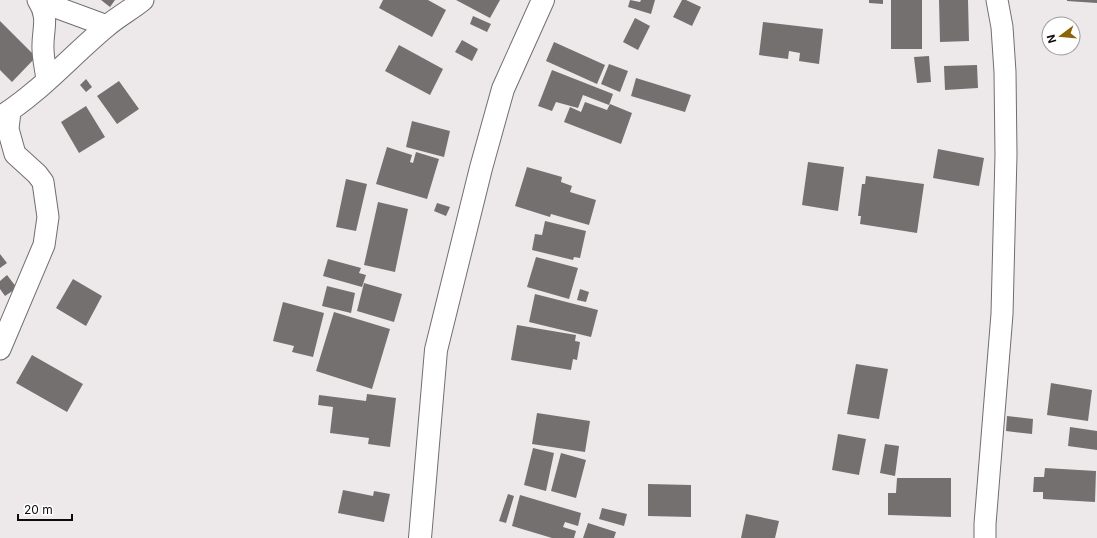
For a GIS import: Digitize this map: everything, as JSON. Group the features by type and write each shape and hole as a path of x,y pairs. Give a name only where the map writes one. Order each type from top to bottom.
{"main road":[{"path":"420,538 436,350 502,89 543,0"}],"street":[{"path":"0,349 44,245 48,218 43,182 15,154 5,114 47,80 106,26 143,0"},
{"path":"985,538 992,426 1002,314 1006,163 1005,79 1002,26 997,0"},
{"path":"39,1 106,26"},
{"path":"39,1 45,14 46,23 43,48 47,80"}],"building":[{"path":"101,0 115,0 110,7"},
{"path":"383,0 428,0 446,10 432,37 379,8"},
{"path":"456,0 500,0 490,18"},
{"path":"630,0 640,2 641,0 655,0 651,14 628,7"},
{"path":"682,0 686,0 701,7 692,26 673,17"},
{"path":"869,0 883,0 883,4 869,3"},
{"path":"891,0 922,0 922,49 891,49"},
{"path":"939,0 968,0 969,41 940,42"},
{"path":"1097,0 1097,3 1067,1"},
{"path":"473,16 491,24 487,32 470,24"},
{"path":"635,18 650,26 638,50 623,42"},
{"path":"0,21 36,57 12,82 0,70"},
{"path":"763,22 823,29 819,64 799,61 800,53 789,51 788,59 759,55"},
{"path":"462,40 478,49 472,61 455,52"},
{"path":"554,42 605,65 597,84 546,61"},
{"path":"399,45 443,69 430,95 385,71"},
{"path":"929,56 931,82 917,83 914,57"},
{"path":"609,64 628,71 620,92 601,84"},
{"path":"977,65 978,88 945,90 944,66"},
{"path":"552,70 613,94 609,105 583,95 578,108 556,102 552,111 538,106"},
{"path":"636,78 691,95 685,112 631,96"},
{"path":"86,79 92,87 86,92 80,85"},
{"path":"119,81 139,109 117,124 97,96"},
{"path":"585,102 607,110 610,104 632,113 621,144 564,122 570,107 581,112"},
{"path":"86,106 105,137 79,153 61,122"},
{"path":"412,121 450,131 444,157 406,147"},
{"path":"387,147 412,155 410,162 413,163 416,152 439,159 427,199 376,184"},
{"path":"938,149 984,158 979,186 933,178"},
{"path":"808,162 844,167 838,211 802,205"},
{"path":"527,167 562,177 561,182 572,186 570,192 596,200 589,225 551,214 550,217 515,206"},
{"path":"866,176 924,184 917,233 860,224 861,216 858,216 862,184 865,184"},
{"path":"346,179 367,184 356,231 336,227"},
{"path":"378,202 408,209 395,272 364,265"},
{"path":"437,203 450,207 446,216 434,211"},
{"path":"545,221 586,231 580,258 574,257 573,260 532,250 535,234 542,235"},
{"path":"0,254 7,263 0,268"},
{"path":"536,257 578,268 569,299 527,287"},
{"path":"328,259 361,268 359,273 366,275 362,287 323,276"},
{"path":"7,275 17,288 5,296 0,289 0,281"},
{"path":"73,279 102,296 86,326 56,308"},
{"path":"364,283 402,294 394,322 357,311"},
{"path":"327,286 355,293 351,313 322,306"},
{"path":"580,289 589,292 586,302 577,300"},
{"path":"535,294 598,310 591,337 529,322"},
{"path":"283,302 324,313 313,357 292,352 294,346 273,341"},
{"path":"334,312 390,329 372,389 316,371"},
{"path":"517,325 576,335 575,341 580,342 577,360 573,359 571,370 511,360"},
{"path":"32,355 83,384 67,412 16,383"},
{"path":"856,364 888,369 879,419 847,414"},
{"path":"1051,383 1092,390 1088,421 1047,415"},
{"path":"367,394 396,398 390,447 368,444 369,438 330,433 333,407 318,405 319,395 366,401"},
{"path":"537,413 590,421 585,452 532,444"},
{"path":"1007,416 1033,419 1032,434 1006,431"},
{"path":"1070,427 1097,431 1097,450 1068,446"},
{"path":"838,434 866,439 859,475 832,470"},
{"path":"885,444 899,446 895,476 880,473"},
{"path":"533,448 554,453 546,491 524,485"},
{"path":"561,453 586,460 576,498 551,491"},
{"path":"1045,468 1096,471 1095,502 1043,499 1043,492 1033,492 1034,477 1044,477"},
{"path":"897,478 951,478 951,517 888,515 888,493 896,493"},
{"path":"648,484 691,485 691,517 648,516"},
{"path":"343,490 373,496 374,491 390,494 384,522 338,513"},
{"path":"508,494 514,496 506,523 499,521"},
{"path":"520,495 581,513 578,526 565,522 563,527 576,531 574,538 552,538 512,526"},
{"path":"602,508 627,514 624,526 599,519"},
{"path":"746,514 779,521 775,538 741,538"},
{"path":"588,523 616,532 614,538 583,538"}]}
